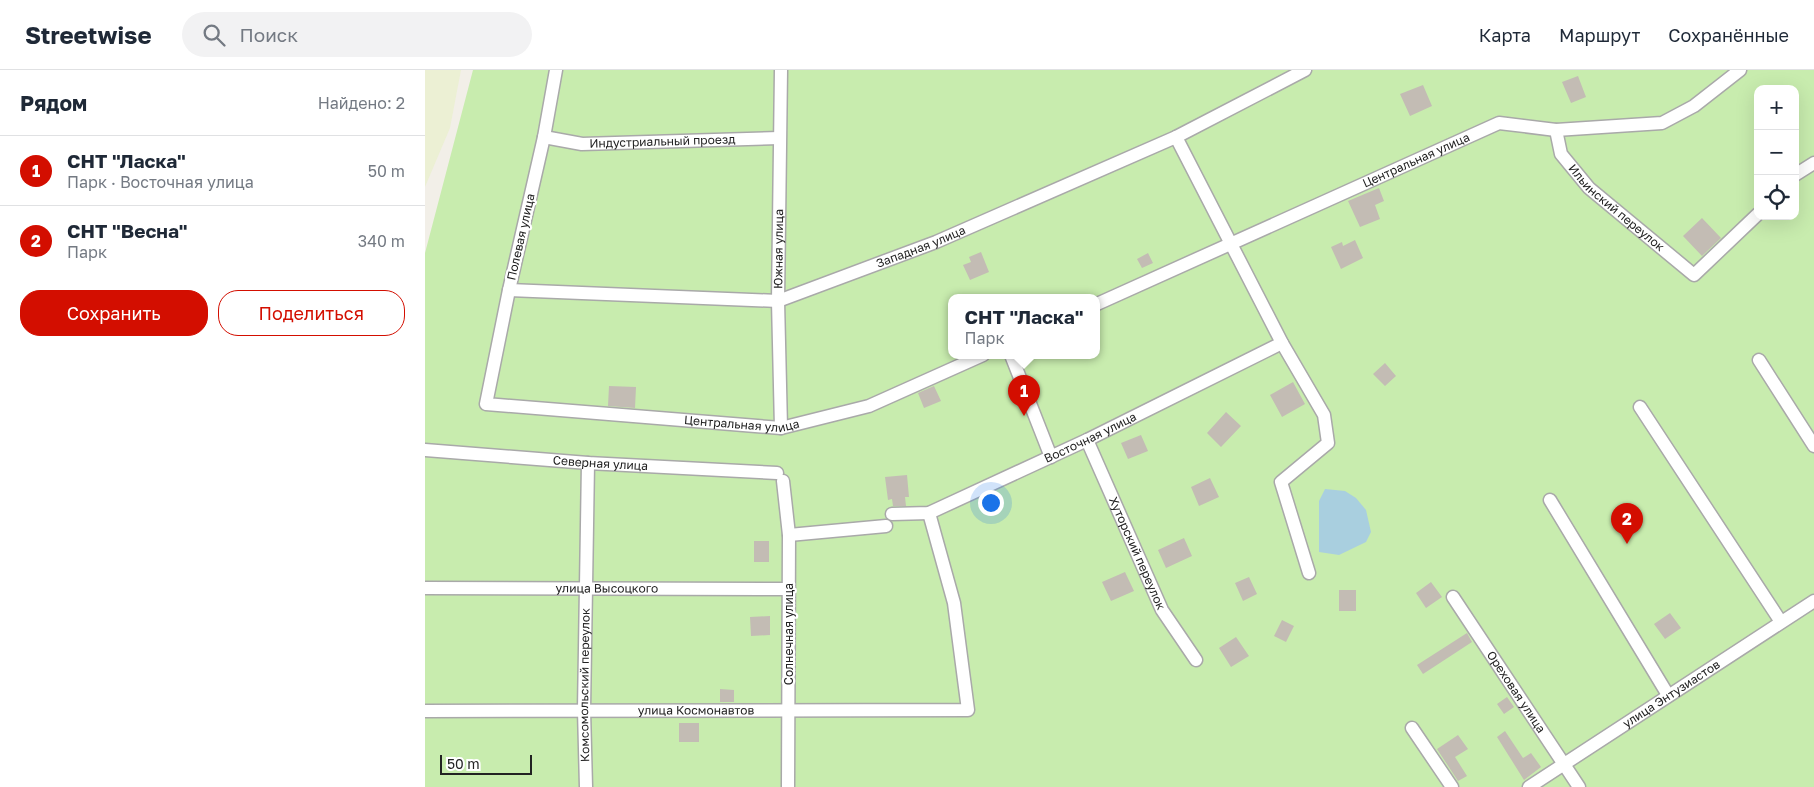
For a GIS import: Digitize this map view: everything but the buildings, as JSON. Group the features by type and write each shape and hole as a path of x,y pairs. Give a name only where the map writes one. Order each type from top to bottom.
{"street":[{"name":"Полевая улица","path":"486,404 509,290 544,137 556,70"},
{"name":"Южная улица","path":"781,70 778,301 781,428"},
{"name":"Западная улица","path":"509,290 778,301 936,242 1176,137 1305,70"},
{"name":"Центральная улица","path":"1100,303 1499,123 1556,130 1663,123 1694,106 1740,70"},
{"name":"Ильинский переулок","path":"1556,130 1561,154 1589,188 1694,275 1754,218"},
{"name":"Индустриальный проезд","path":"544,137 582,144 779,138"},
{"path":"1176,137 1282,343 1325,414 1328,444 1281,482 1309,573"},
{"path":"1799,172 1814,163"},
{"name":"Восточная улица","path":"789,535 929,513 1087,440 1282,343"},
{"name":"Центральная улица","path":"486,404 781,428 869,406 974,359"},
{"path":"1013,359 1051,457"},
{"path":"1759,360 1814,446"},
{"path":"1640,407 1781,622"},
{"name":"Хуторский переулок","path":"1087,440 1162,610 1196,660"},
{"name":"Северная улица","path":"425,450 780,477"},
{"name":"Комсомольский переулок","path":"586,787 584,710 588,463"},
{"name":"Солнечная улица","path":"780,477 789,535 789,787"},
{"path":"1550,500 1668,696"},
{"name":"улица Космонавтов","path":"425,711 967,710 954,604 929,513"},
{"name":"улица Высоцкого","path":"425,588 789,589"},
{"name":"Ореховая улица","path":"1453,598 1579,787"},
{"name":"улица Энтузиастов","path":"1529,787 1563,763 1814,601"},
{"path":"1412,728 1452,787"}],"green space":[{"path":"425,70 461,70 450,128 425,187"},
{"path":"473,70 1814,70 1814,787 425,787 425,253"}],"water":[{"path":"1325,489 1345,491 1356,498 1366,510 1371,532 1366,542 1339,555 1319,552 1319,501"}],"place":[{"name":"СНТ \"Ласка\"","path":"1024,416"},
{"name":"СНТ \"Весна\"","path":"1627,544"}]}
